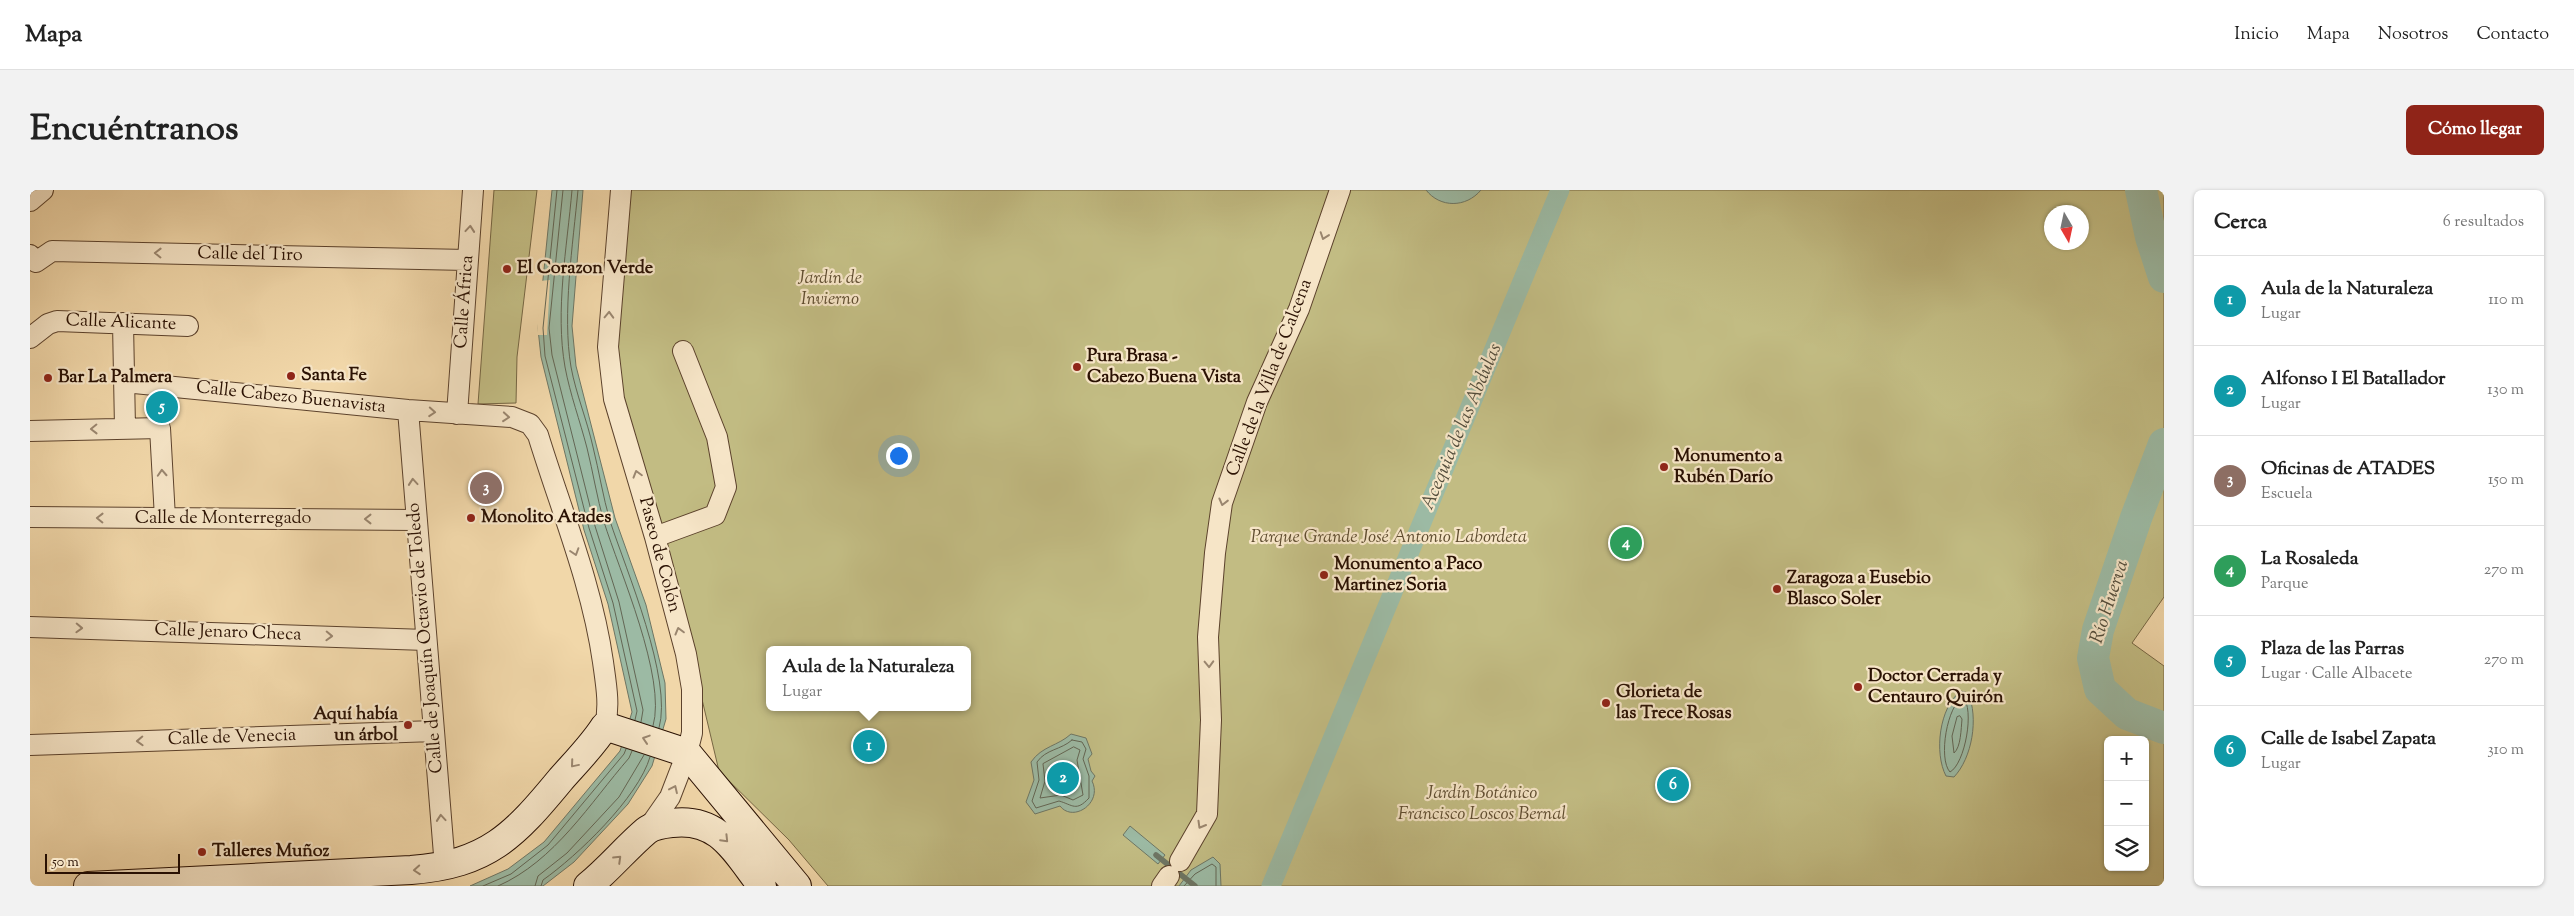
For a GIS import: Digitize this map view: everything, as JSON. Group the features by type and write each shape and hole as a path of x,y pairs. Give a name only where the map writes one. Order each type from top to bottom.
{"main road":[{"path":"88,886 445,867 478,856 513,833 613,728 679,750 797,886"},
{"path":"647,830 664,824 681,822 707,826 726,839 762,886"},
{"name":"Paseo de Colón","path":"588,886 647,830"}],"street":[{"path":"30,201 43,190"},
{"name":"Calle África","path":"457,414 473,190"},
{"name":"Paseo de Colón","path":"621,190 608,347 614,399 655,537 686,654 692,689 692,734 679,750 672,793 647,830"},
{"name":"Calle de la Villa de Calcena","path":"1170,874 1207,814 1211,720 1208,637 1215,552 1222,503 1257,402 1300,309 1340,190"},
{"name":"Calle del Tiro","path":"33,258 52,251 467,260"},
{"name":"Calle Alicante","path":"30,338 48,324 57,321 188,326"},
{"path":"123,323 125,428"},
{"path":"655,537 715,514 726,487 716,437 683,351"},
{"name":"Calle Cabezo Buenavista","path":"124,382 408,410 517,418 535,428 584,578 597,630 613,728"},
{"name":"Calle de Joaquín Octavio de Toledo","path":"408,410 445,867"},
{"path":"30,430 160,428 165,518"},
{"name":"Calle de Monterregado","path":"30,517 416,520"},
{"name":"Calle Jenaro Checa","path":"30,627 426,640"},
{"name":"Calle de Venecia","path":"30,745 434,731"}],"green space":[{"path":"494,190 537,190 517,357 516,403 478,404"},
{"name":"Parque Grande José Antonio Labordeta","path":"627,190 2164,190 2164,597 2132,643 2164,666 2164,886 828,886 789,840 719,771 696,674 622,404 614,345"}],"water":[{"path":"552,190 583,190 572,326 576,366 615,518 646,605 665,683 666,719 652,766 628,804 574,862 543,886 470,886 508,869 544,842 620,751 632,712 608,604 584,530 541,357 538,329"},
{"path":"1426,190 1481,190 1468,200 1453,204 1438,200"},
{"path":"1961,691 1968,693 1971,703 1973,714 1972,737 1960,769 1954,777 1946,776 1940,755 1943,719 1954,698"},
{"path":"1071,734 1086,738 1092,754 1088,759 1091,771 1095,776 1092,781 1093,797 1085,808 1079,811 1066,811 1060,806 1035,814 1026,802 1034,780 1031,762 1045,749"},
{"path":"1130,826 1165,855 1158,864 1123,835"},
{"path":"1213,857 1220,864 1221,886 1179,886 1191,870"}],"pier":[{"path":"550,280 547,335 537,335 540,281"}],"waterway":[{"name":"Acequia de las Abdulas","path":"1271,886 1560,190"},
{"name":"Río Huerva","path":"2141,190 2151,237 2164,277"},
{"name":"Río Huerva","path":"2164,444 2136,518 2098,630 2093,658 2100,689 2127,714 2164,728"},
{"name":"Calle de la Villa de Calcena","path":"1156,855 1195,886"}],"place":[{"name":"El Corazon Verde","path":"507,269"},
{"name":"Pura Brasa - Cabezo Buena Vista","path":"1077,367"},
{"name":"Santa Fe","path":"291,376"},
{"name":"Bar La Palmera","path":"48,378"},
{"name":"Plaza de las Parras","path":"162,407"},
{"name":"Monumento a Rubén Darío","path":"1664,467"},
{"name":"Oficinas de ATADES","path":"486,488"},
{"name":"Monolito Atades","path":"471,518"},
{"name":"La Rosaleda","path":"1626,543"},
{"name":"Monumento a Paco Martinez Soria","path":"1324,575"},
{"name":"Zaragoza a Eusebio Blasco Soler","path":"1777,589"},
{"name":"Doctor Cerrada y Centauro Quirón","path":"1858,687"},
{"name":"Glorieta de las Trece Rosas","path":"1606,703"},
{"name":"Aquí había un árbol","path":"408,725"},
{"name":"Aula de la Naturaleza","path":"869,746"},
{"name":"Alfonso I El Batallador","path":"1063,778"},
{"name":"Calle de Isabel Zapata","path":"1673,785"},
{"name":"Talleres Muñoz","path":"202,852"}],"park label":[{"name":"Jardín de Invierno","path":"830,289"},
{"name":"Jardín Botánico Francisco Loscos Bernal","path":"1482,804"}]}
